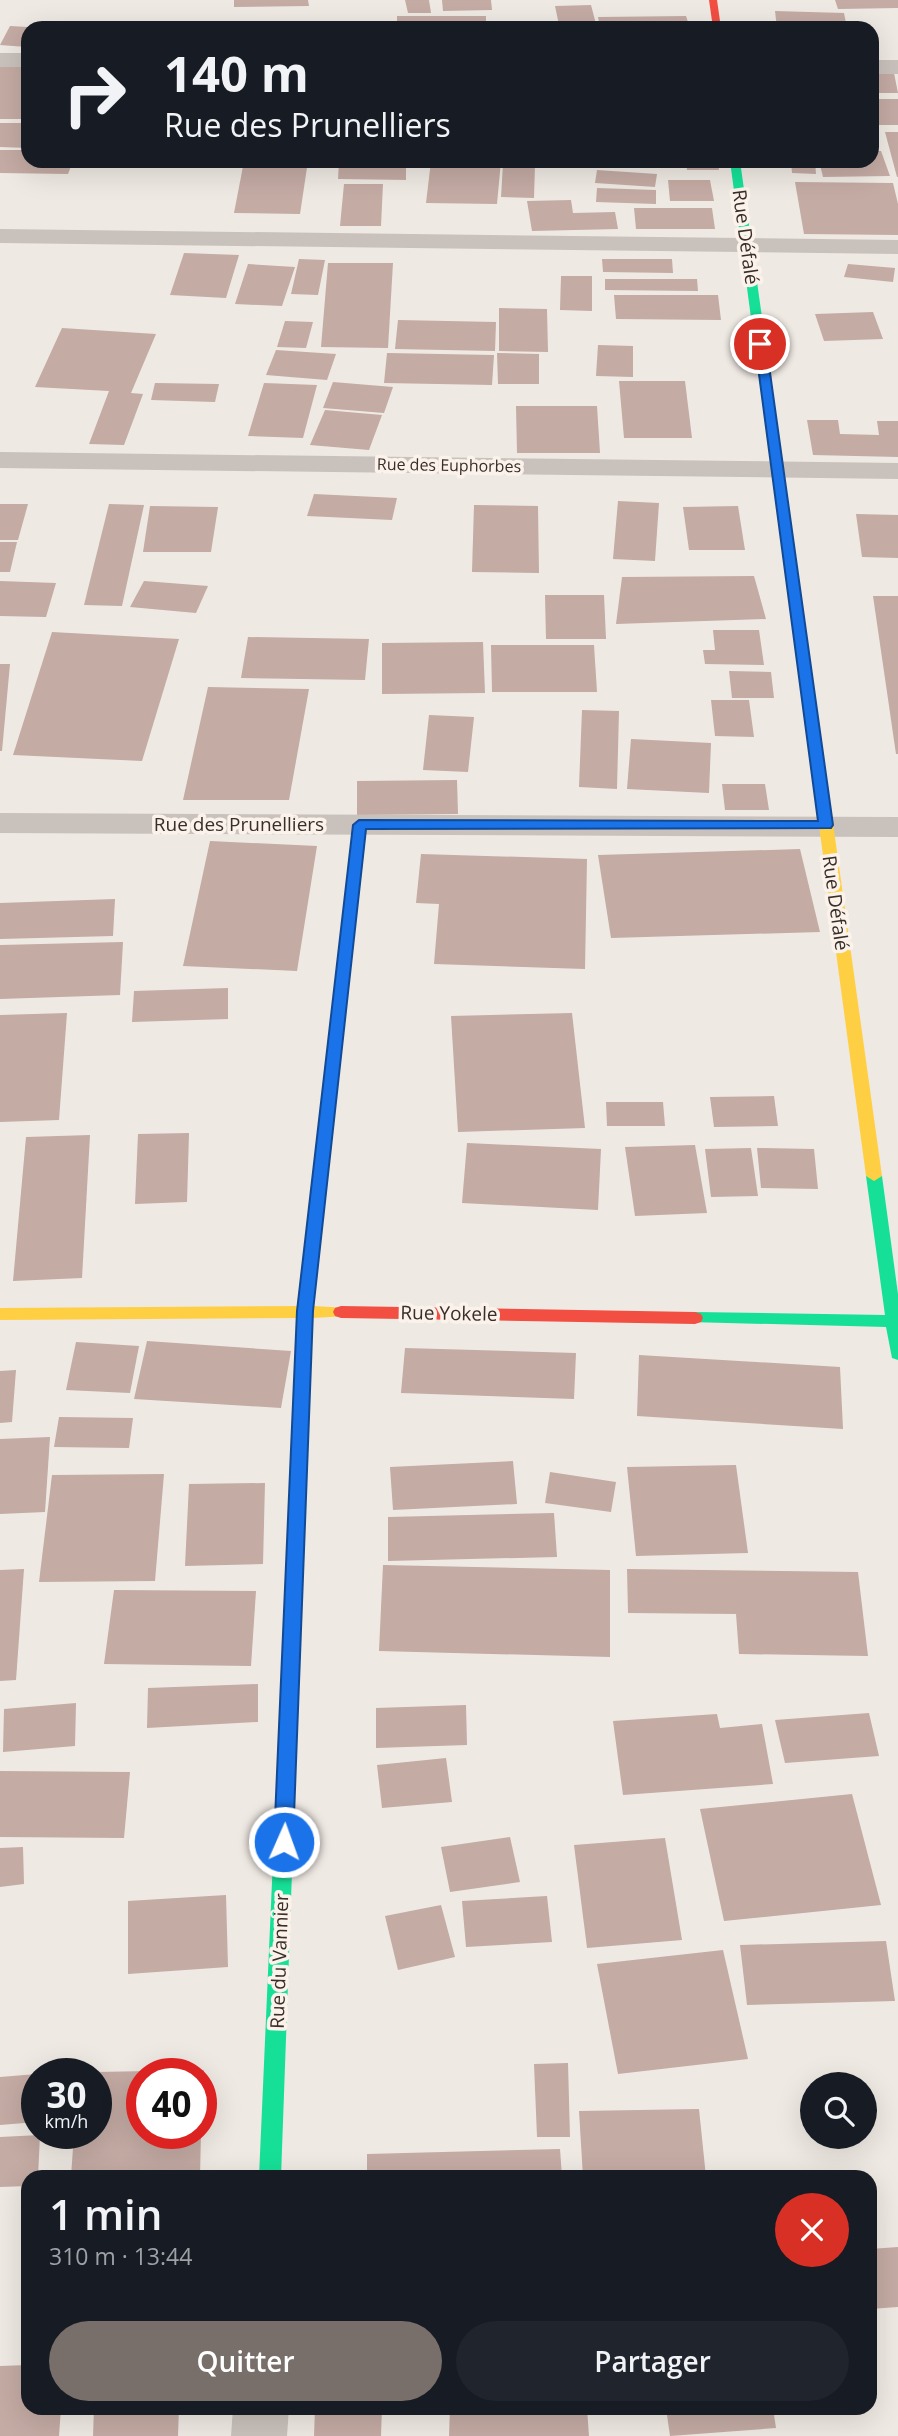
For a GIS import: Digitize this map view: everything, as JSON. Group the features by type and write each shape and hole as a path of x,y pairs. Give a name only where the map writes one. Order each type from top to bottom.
{"street":[{"path":"713,0 716,21"},
{"path":"0,60 21,60"},
{"path":"879,67 898,67"},
{"name":"Rue Défalé","path":"736,168 896,1321 898,1354"},
{"path":"0,236 898,247"},
{"name":"Rue des Euphorbes","path":"0,460 898,471"},
{"name":"Rue des Prunelliers","path":"0,823 898,827"},
{"name":"Rue du Vannier","path":"270,2170 305,1311 359,825"},
{"name":"Rue Yokele","path":"0,1314 305,1311 896,1321"},
{"path":"260,2436 261,2415"}],"building":[{"path":"234,0 308,0 309,6 234,7"},
{"path":"405,0 429,0 431,13 408,13"},
{"path":"442,0 491,0 492,10 443,11"},
{"path":"835,0 898,0 898,8 838,9"},
{"path":"591,5 595,21 558,21 555,6"},
{"path":"775,11 844,13 846,21 776,21"},
{"path":"397,16 486,16 486,21 397,21"},
{"path":"686,16 688,21 599,21 598,17"},
{"path":"10,26 21,27 21,47 0,45"},
{"path":"21,63 21,119 0,119 0,64"},
{"path":"879,73 894,73 898,93 879,93"},
{"path":"879,99 898,99 898,125 879,125"},
{"path":"0,123 21,123 21,148 0,147"},
{"path":"885,132 898,132 898,177 897,177"},
{"path":"0,150 21,150 21,168 70,168 68,174 0,173"},
{"path":"879,151 890,176 823,177 821,168 879,168"},
{"path":"243,168 307,168 300,214 234,213"},
{"path":"339,168 406,168 406,180 338,179"},
{"path":"430,168 500,168 497,204 426,203"},
{"path":"503,168 535,168 534,198 501,197"},
{"path":"687,168 719,170 687,170"},
{"path":"792,168 816,168 816,174 792,173"},
{"path":"597,170 657,174 655,187 595,183"},
{"path":"668,180 710,180 714,201 670,201"},
{"path":"795,182 893,183 898,204 898,235 804,234"},
{"path":"344,184 383,184 381,226 340,226"},
{"path":"597,188 656,190 656,204 596,202"},
{"path":"571,200 573,213 615,212 618,229 532,231 527,201"},
{"path":"634,208 712,208 715,229 636,229"},
{"path":"184,253 239,255 226,298 170,295"},
{"path":"299,259 325,260 318,295 291,294"},
{"path":"602,259 672,259 673,273 603,272"},
{"path":"328,263 393,263 388,348 321,347"},
{"path":"248,264 295,267 282,306 235,304"},
{"path":"848,264 895,268 893,282 844,277"},
{"path":"561,276 592,276 592,311 560,310"},
{"path":"605,279 697,279 698,291 605,290"},
{"path":"614,295 718,295 721,320 616,319"},
{"path":"499,308 547,309 548,352 499,351"},
{"path":"873,312 883,339 824,341 815,314"},
{"path":"398,320 496,322 495,351 395,349"},
{"path":"285,321 313,322 306,348 277,347"},
{"path":"62,328 156,334 131,393 143,394 124,445 89,444 109,391 35,387"},
{"path":"598,345 633,346 633,377 596,376"},
{"path":"276,350 336,354 327,380 266,375"},
{"path":"387,353 494,355 492,385 384,383"},
{"path":"497,353 539,354 539,384 498,384"},
{"path":"619,381 685,381 692,438 624,438"},
{"path":"333,382 393,387 384,413 323,408"},
{"path":"155,383 219,384 215,402 151,400"},
{"path":"264,383 317,385 303,438 248,436"},
{"path":"516,406 597,406 600,453 517,453"},
{"path":"325,410 382,415 369,450 310,445"},
{"path":"807,420 838,420 840,434 879,435 877,421 898,421 898,457 813,455"},
{"path":"314,494 397,498 392,520 307,516"},
{"path":"618,501 659,503 655,561 613,559"},
{"path":"0,504 28,504 18,540 0,540"},
{"path":"109,504 144,505 122,606 84,605"},
{"path":"474,505 538,506 539,573 472,572"},
{"path":"150,506 218,507 211,552 143,552"},
{"path":"738,506 745,550 689,550 683,507"},
{"path":"856,514 898,515 898,558 862,557"},
{"path":"0,542 17,542 10,572 0,572"},
{"path":"754,576 766,619 616,624 622,577"},
{"path":"0,581 56,583 46,617 0,616"},
{"path":"144,581 208,586 196,613 130,607"},
{"path":"545,595 604,595 606,639 546,639"},
{"path":"873,596 898,596 898,754 896,754"},
{"path":"713,630 759,630 764,665 705,664 703,650 715,650"},
{"path":"52,632 179,639 142,761 13,755"},
{"path":"248,637 369,639 365,680 241,678"},
{"path":"483,642 485,693 382,694 382,643"},
{"path":"491,645 594,645 597,692 492,692"},
{"path":"0,664 10,664 2,751 0,751"},
{"path":"729,671 771,672 774,698 732,698"},
{"path":"208,687 309,689 289,800 183,800"},
{"path":"711,700 749,700 754,737 715,736"},
{"path":"582,710 619,711 617,789 579,787"},
{"path":"429,715 474,717 468,772 423,770"},
{"path":"631,739 711,743 709,793 627,789"},
{"path":"457,780 458,814 357,815 357,781"},
{"path":"722,784 765,784 769,810 725,810"},
{"path":"210,841 317,846 297,971 183,966"},
{"path":"800,849 820,932 611,938 598,855"},
{"path":"421,854 587,859 585,969 434,964 439,904 416,903"},
{"path":"115,899 113,936 0,939 0,903"},
{"path":"123,942 120,995 0,999 0,945"},
{"path":"228,988 228,1019 132,1022 134,991"},
{"path":"67,1013 59,1120 0,1122 0,1015"},
{"path":"572,1013 585,1128 458,1132 451,1016"},
{"path":"774,1096 778,1126 714,1127 710,1097"},
{"path":"606,1102 663,1102 665,1126 607,1126"},
{"path":"189,1133 187,1202 135,1204 138,1134"},
{"path":"90,1135 82,1278 13,1281 26,1137"},
{"path":"467,1143 601,1149 598,1210 462,1203"},
{"path":"695,1145 707,1213 635,1216 625,1147"},
{"path":"751,1148 758,1196 711,1197 705,1149"},
{"path":"757,1148 814,1149 818,1189 761,1188"},
{"path":"147,1341 291,1351 281,1408 134,1399"},
{"path":"76,1342 139,1346 130,1393 66,1390"},
{"path":"405,1348 576,1353 574,1399 401,1393"},
{"path":"639,1355 840,1367 843,1429 637,1416"},
{"path":"16,1370 12,1422 0,1423 0,1371"},
{"path":"59,1417 133,1418 129,1448 54,1447"},
{"path":"50,1437 45,1512 0,1514 0,1439"},
{"path":"513,1461 517,1504 393,1510 390,1467"},
{"path":"736,1465 748,1553 636,1556 627,1467"},
{"path":"550,1472 616,1482 611,1512 545,1503"},
{"path":"164,1474 155,1581 39,1582 52,1475"},
{"path":"265,1483 263,1564 185,1566 189,1484"},
{"path":"554,1513 557,1557 388,1561 388,1517"},
{"path":"383,1565 610,1570 610,1657 379,1651"},
{"path":"24,1569 16,1680 0,1681 0,1570"},
{"path":"627,1569 858,1572 868,1656 739,1654 736,1614 628,1613"},
{"path":"114,1590 256,1591 251,1666 104,1664"},
{"path":"258,1684 258,1722 147,1728 148,1688"},
{"path":"76,1703 75,1746 3,1752 4,1709"},
{"path":"466,1705 467,1745 376,1748 376,1708"},
{"path":"869,1713 879,1756 785,1763 775,1720"},
{"path":"717,1714 720,1728 762,1724 773,1784 623,1795 613,1721"},
{"path":"446,1758 452,1802 382,1808 377,1765"},
{"path":"0,1771 130,1772 124,1838 0,1837"},
{"path":"852,1794 881,1905 724,1921 700,1809"},
{"path":"510,1837 520,1882 450,1892 441,1847"},
{"path":"665,1838 682,1940 587,1948 574,1845"},
{"path":"23,1847 24,1884 0,1887 0,1848"},
{"path":"226,1895 228,1967 128,1974 128,1901"},
{"path":"547,1896 552,1942 466,1947 462,1901"},
{"path":"441,1905 455,1957 398,1970 385,1916"},
{"path":"886,1941 895,2001 747,2005 740,1945"},
{"path":"723,1950 748,2059 618,2074 597,1964"},
{"path":"568,2063 570,2137 537,2137 534,2064"},
{"path":"126,2071 126,2149 201,2149 200,2170 71,2170 73,2149 112,2149 112,2072"},
{"path":"21,2075 21,2123 0,2125 0,2077"},
{"path":"699,2109 705,2170 583,2170 579,2111"},
{"path":"21,2136 21,2149 39,2149 38,2170 21,2170 21,2186 0,2187 0,2137"},
{"path":"560,2149 562,2170 367,2170 367,2154"},
{"path":"898,2247 898,2307 877,2308 877,2248"},
{"path":"21,2365 21,2415 60,2415 59,2436 0,2436 0,2366"},
{"path":"94,2415 179,2415 178,2436 93,2436"},
{"path":"315,2415 382,2415 381,2436 314,2436"},
{"path":"450,2415 588,2415 589,2436 449,2436"},
{"path":"667,2415 774,2415 776,2428 670,2436"}],"traffic: fast":[{"path":"736,168 816,751"},
{"path":"343,974 360,825"},
{"path":"874,1176 898,1354"},
{"path":"695,1318 898,1321"},
{"path":"270,2170 300,1428"}],"traffic: slow":[{"path":"816,751 874,1176"},
{"path":"300,1428 305,1311 343,974"},
{"path":"0,1314 341,1312"}],"traffic: jam":[{"path":"713,0 716,21"},
{"path":"341,1312 695,1318"}],"route":[{"path":"284,1842 305,1311 359,825 826,825 760,344"}]}
